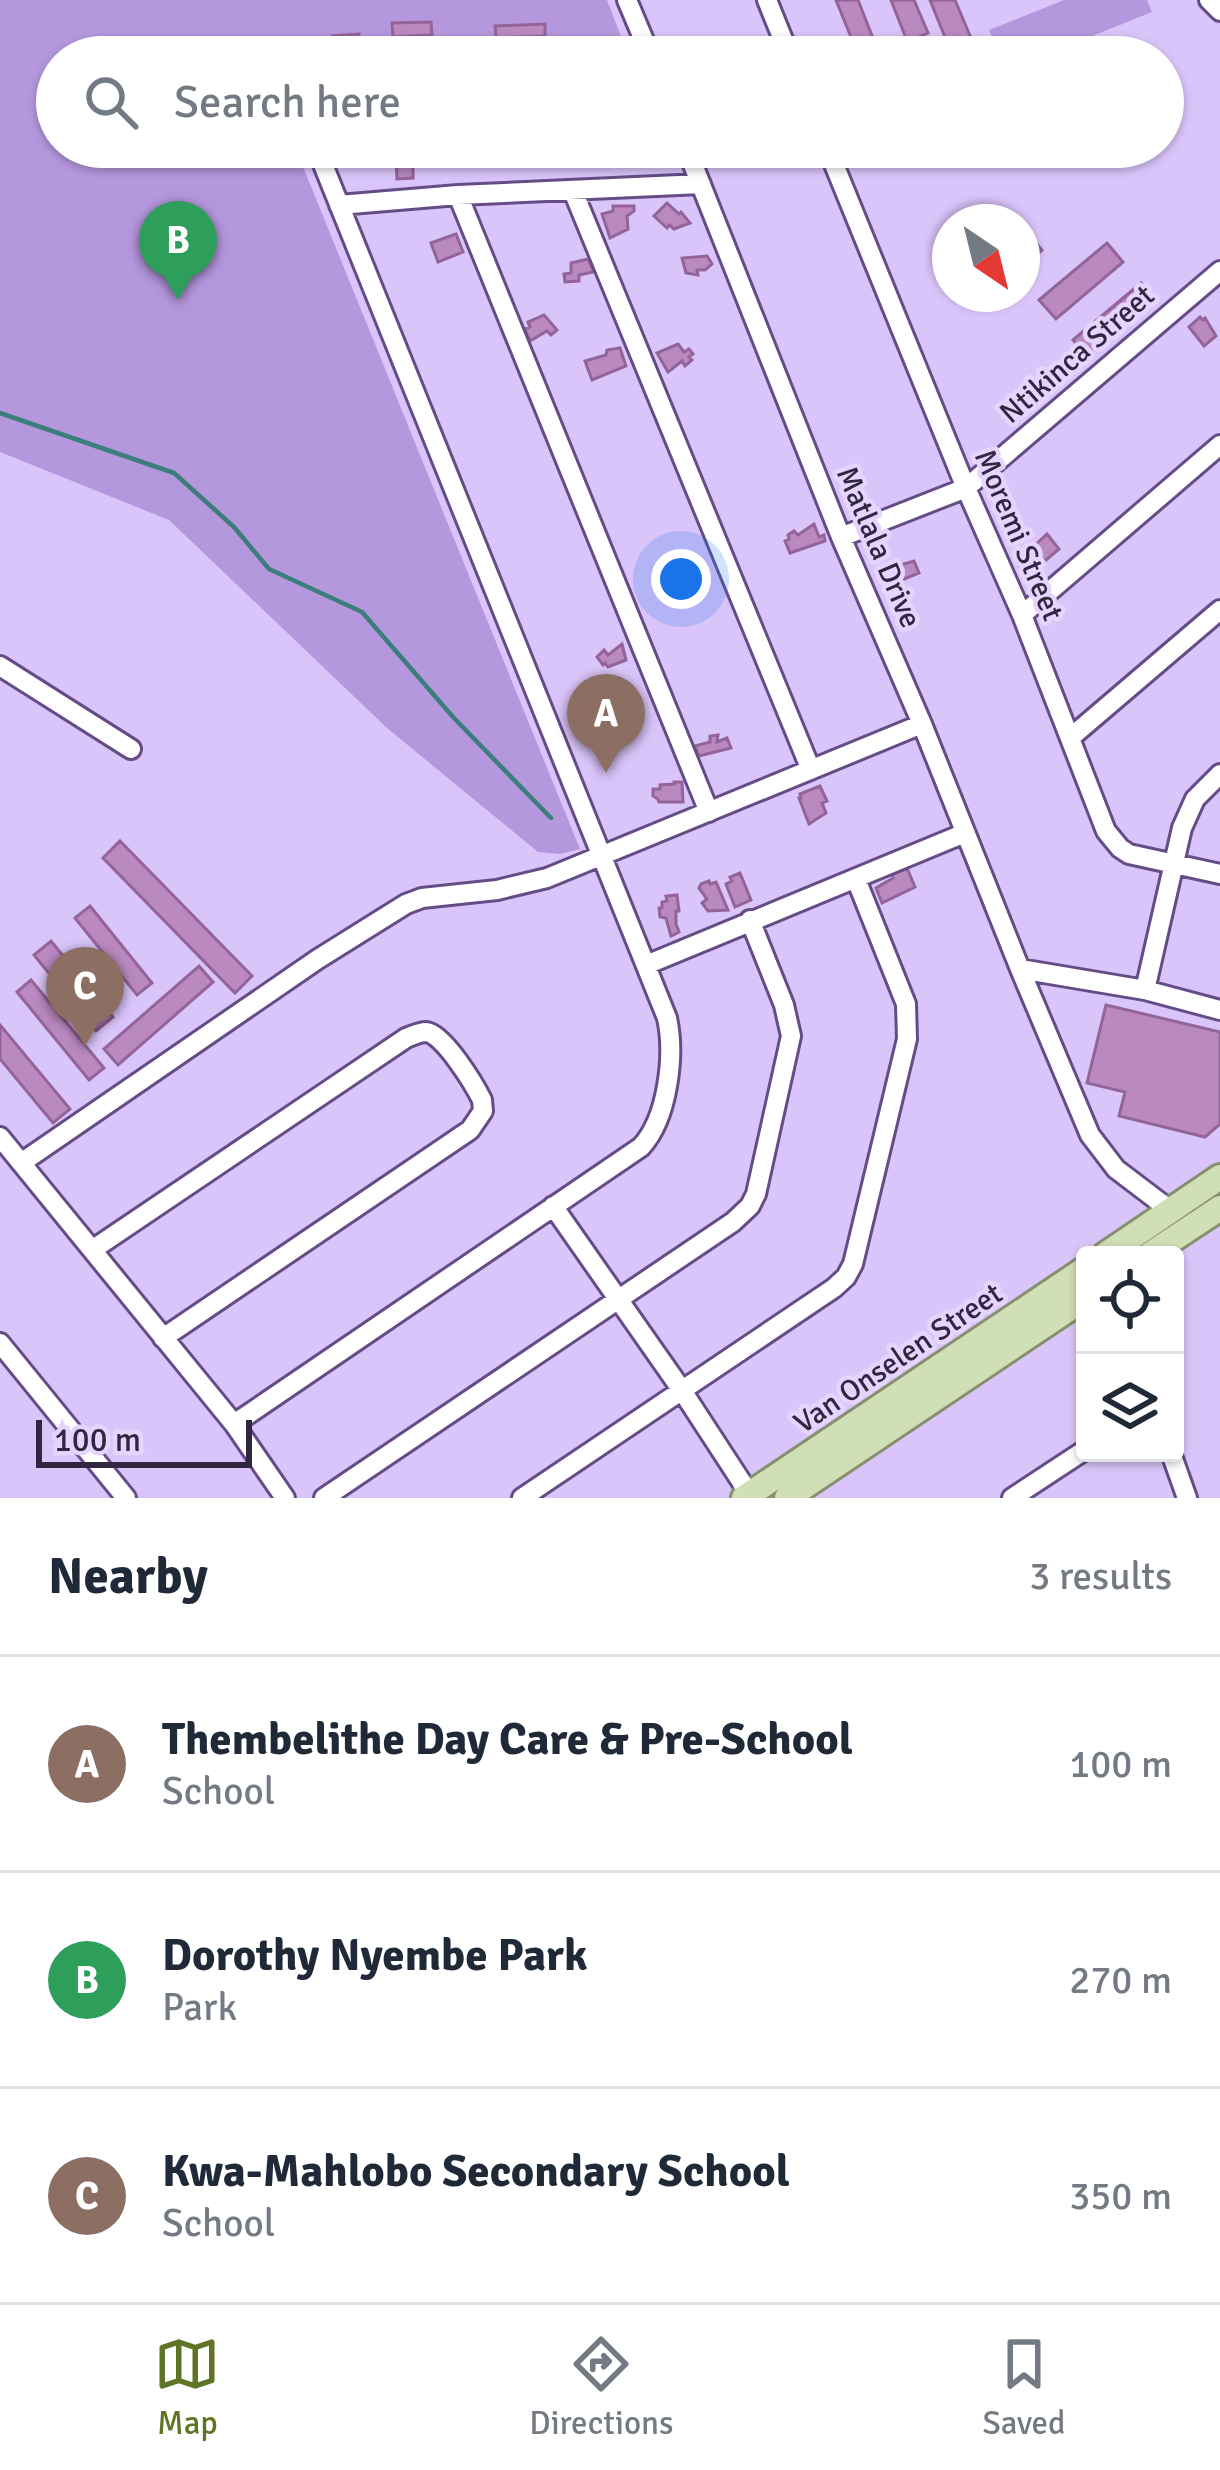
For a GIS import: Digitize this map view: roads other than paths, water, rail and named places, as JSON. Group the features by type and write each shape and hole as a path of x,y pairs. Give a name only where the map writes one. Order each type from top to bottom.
{"main road":[{"path":"1118,1246 1220,1177"},
{"path":"1163,1246 1220,1208"},
{"name":"Van Onselen Street","path":"749,1497 1076,1275"},
{"name":"Van Onselen Street","path":"787,1498 1076,1304"}],"street":[{"path":"627,0 642,36"},
{"path":"767,0 782,36"},
{"path":"1209,0 1220,11"},
{"path":"234,1424 641,1147 655,1126 672,1040 646,965 324,168"},
{"name":"Matlala Drive","path":"695,168 1065,1078 1099,1150 1170,1210"},
{"name":"Moremi Street","path":"836,168 1022,615 1106,831 1129,854 1220,874"},
{"path":"339,205 701,184"},
{"path":"573,190 811,770"},
{"path":"458,195 709,812"},
{"name":"Ntikinca Street","path":"841,537 966,488 1220,271"},
{"path":"1022,615 1220,445"},
{"path":"1070,738 1220,610"},
{"path":"0,666 131,748"},
{"path":"21,1163 406,904 523,886 922,724"},
{"path":"1145,990 1189,810 1220,774"},
{"path":"646,965 965,833"},
{"path":"522,1498 846,1277 902,1062 908,1021 906,1004 856,879"},
{"path":"324,1498 750,1206 791,1036 784,1005 750,920"},
{"path":"1020,969 1145,990 1220,1010"},
{"path":"92,1250 394,1045 427,1032 444,1044 482,1100 483,1111 470,1130 163,1338"},
{"path":"0,1137 234,1424 285,1498"},
{"path":"554,1206 682,1389 749,1497"},
{"path":"0,1342 125,1498"},
{"path":"1012,1498 1076,1456"},
{"path":"1174,1462 1187,1498"}],"waterway":[{"path":"0,413 174,473 234,527 269,569 362,612 453,717 551,818"}],"place":[{"name":"Dorothy Nyembe Park","path":"178,300"},
{"name":"Thembelithe Day Care & Pre-School","path":"606,773"},
{"name":"Kwa-Mahlobo Secondary School","path":"85,1046"}]}
